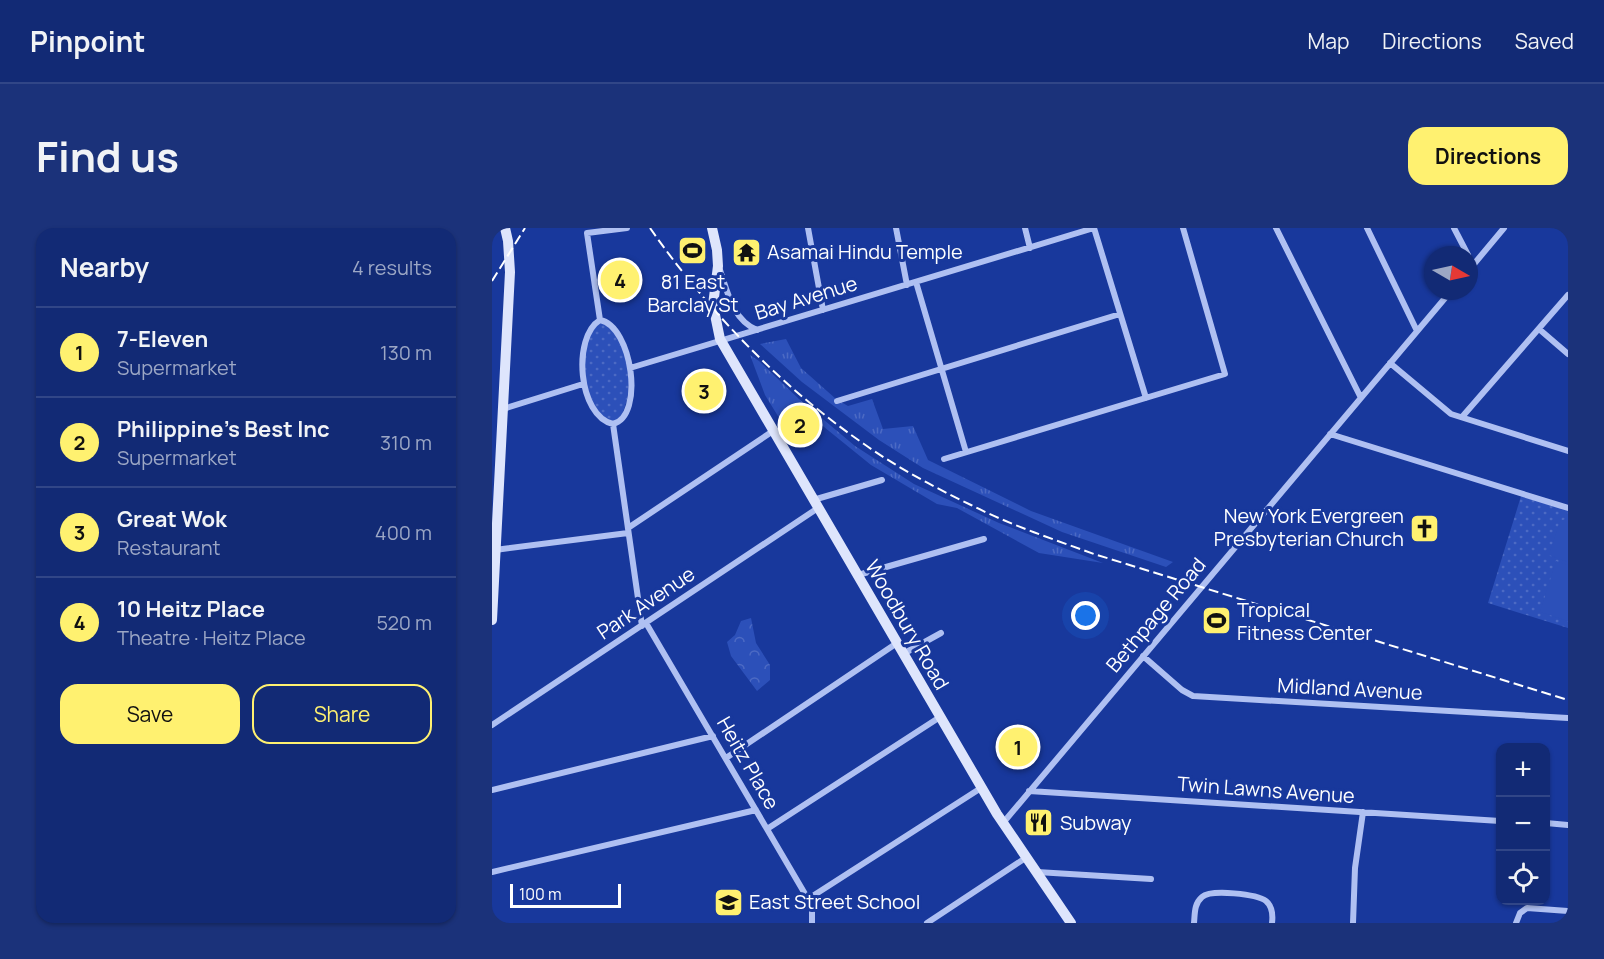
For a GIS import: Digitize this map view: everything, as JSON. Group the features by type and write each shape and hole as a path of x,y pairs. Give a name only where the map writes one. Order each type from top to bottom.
{"main road":[{"path":"492,620 510,272 508,241 504,228"},
{"name":"Woodbury Road","path":"712,228 718,266 713,305 720,339 981,788 1071,923"},
{"path":"492,419 501,430"}],"street":[{"path":"600,320 587,233 627,228"},
{"path":"808,228 823,310"},
{"path":"896,228 907,285"},
{"path":"1025,228 1030,248"},
{"path":"1094,228 1146,398"},
{"name":"Bay Avenue","path":"630,368 1094,228"},
{"path":"944,459 1225,374 1183,228"},
{"path":"1276,228 1361,398"},
{"path":"1367,228 1418,331"},
{"path":"1454,228 1463,246"},
{"path":"1478,259 1504,228"},
{"path":"718,266 737,315 743,323 758,330"},
{"path":"916,282 966,452"},
{"path":"1462,417 1568,295"},
{"name":"Bethpage Road","path":"1003,823 1444,300"},
{"path":"837,401 1120,314"},
{"path":"600,320 608,323 617,332 624,345 630,368 629,403 620,419 613,424 607,422 594,410 584,384 585,348 592,327 600,320"},
{"path":"1539,329 1568,354"},
{"path":"1390,363 1451,414 1568,451"},
{"path":"503,409 584,384"},
{"name":"Heitz Place","path":"613,424 644,624 713,736 808,899 812,907 812,923"},
{"path":"495,550 628,531 773,431"},
{"path":"1330,434 1568,508"},
{"name":"Park Avenue","path":"492,725 644,624 816,504 882,480"},
{"path":"858,575 984,539"},
{"path":"903,654 941,633"},
{"path":"726,758 897,643"},
{"name":"Midland Avenue","path":"1143,656 1182,690 1193,696 1568,718"},
{"path":"767,829 940,717"},
{"path":"492,790 713,736"},
{"path":"808,899 981,788"},
{"name":"Twin Lawns Avenue","path":"1029,791 1496,820"},
{"path":"492,872 756,810"},
{"path":"1353,923 1355,868 1363,812"},
{"path":"1550,823 1568,825"},
{"path":"927,923 1028,857"},
{"path":"1037,872 1150,879"},
{"path":"1194,923 1195,907 1200,899 1210,893 1257,897 1268,902 1272,908 1272,923"},
{"path":"1516,923 1520,913 1527,908 1568,911"}],"green space":[{"path":"600,321 619,339 628,367 627,397 617,422 606,418 597,410 587,387 586,348 591,333"},
{"path":"786,339 801,368 836,399 848,406 872,399 883,429 913,426 928,460 1031,511 1173,562 1166,567 1062,532 923,468 879,440 802,382 760,344"},
{"path":"750,355 855,446 914,484 999,523 1103,563 1039,553 957,508 937,504 871,465 808,414 802,413 781,421 765,395"},
{"path":"1522,493 1568,509 1568,628 1488,603"},
{"path":"1568,519 1568,562 1549,555 1560,521"},
{"path":"1556,561 1568,565 1568,621 1540,612"},
{"path":"751,618 756,643 770,665 770,680 757,691 731,656 727,642 735,635 741,621"}],"railway":[{"path":"492,281 525,228"},
{"path":"650,228 672,259 721,318 775,372 803,397 864,444 943,491 1001,519 1094,554 1568,700"}],"place":[{"name":"81 East Barclay St","path":"693,251"},
{"name":"Asamai Hindu Temple","path":"746,252"},
{"name":"10 Heitz Place","path":"620,280"},
{"name":"Great Wok","path":"704,391"},
{"name":"Philippine's Best Inc","path":"800,425"},
{"name":"New York Evergreen Presbyterian Church","path":"1425,528"},
{"name":"Tropical Fitness Center","path":"1216,621"},
{"name":"7-Eleven","path":"1018,747"},
{"name":"Subway","path":"1039,823"},
{"name":"East Street School","path":"728,902"}]}
